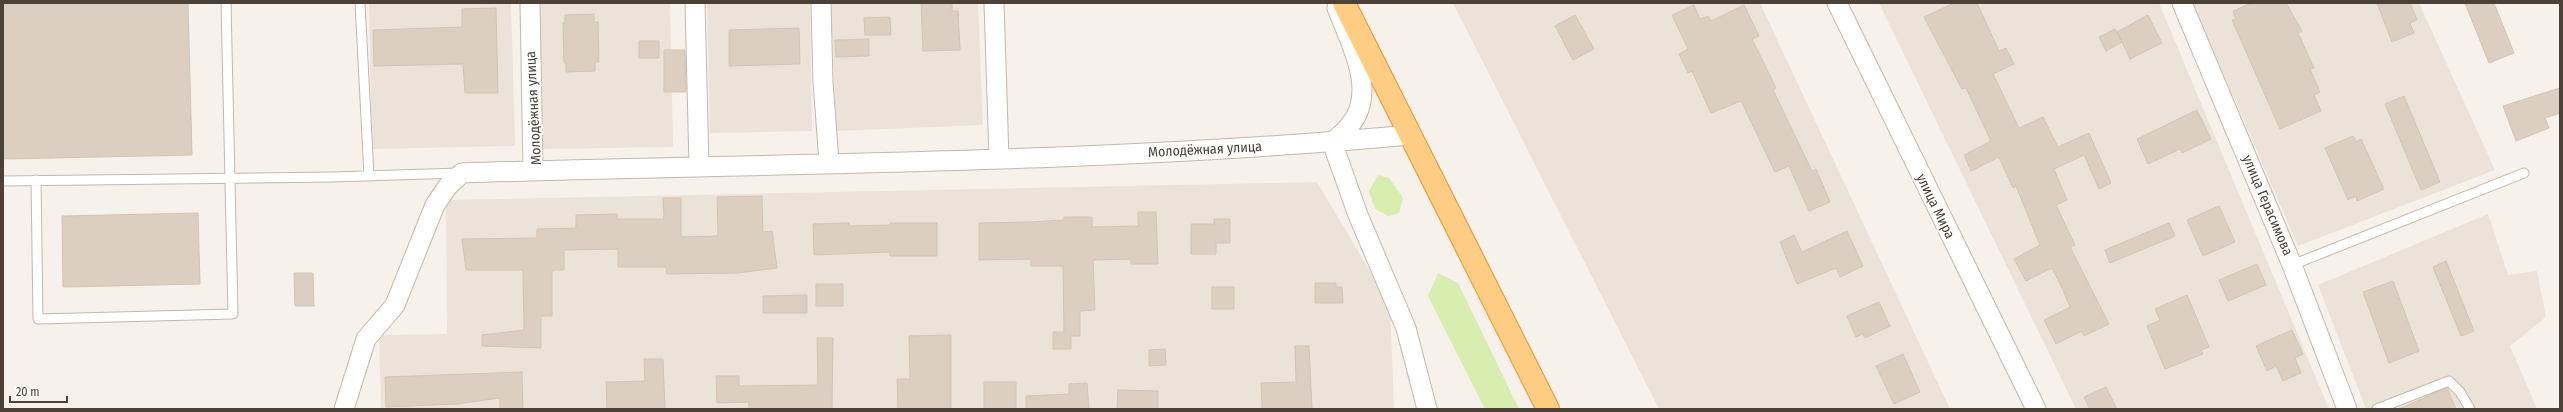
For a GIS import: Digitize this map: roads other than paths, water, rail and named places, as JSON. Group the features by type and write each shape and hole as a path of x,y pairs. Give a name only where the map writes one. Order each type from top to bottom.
{"highway":[{"path":"1344,3 1548,409"}],"street":[{"name":"Молодёжная улица","path":"530,3 533,171 829,162 999,159 1332,142 1410,135"},
{"path":"695,3 699,167"},
{"path":"821,3 823,82 829,162"},
{"path":"994,3 999,159"},
{"path":"1336,3 1359,66 1362,91 1359,109 1350,125 1332,142 1358,215 1406,328 1427,409"},
{"name":"улица Мира","path":"1837,3 2036,409"},
{"name":"улица Герасимова","path":"2182,3 2292,265 2347,409"},
{"path":"344,409 366,339 395,305 435,205 448,186 462,173 533,171"}],"lane":[{"path":"36,180 38,319 234,314 226,3"},
{"path":"360,3 369,176"},
{"path":"3,181 369,176 462,173"},
{"path":"2292,265 2524,173"},
{"path":"2377,409 2449,381 2460,392 2470,409"}]}
